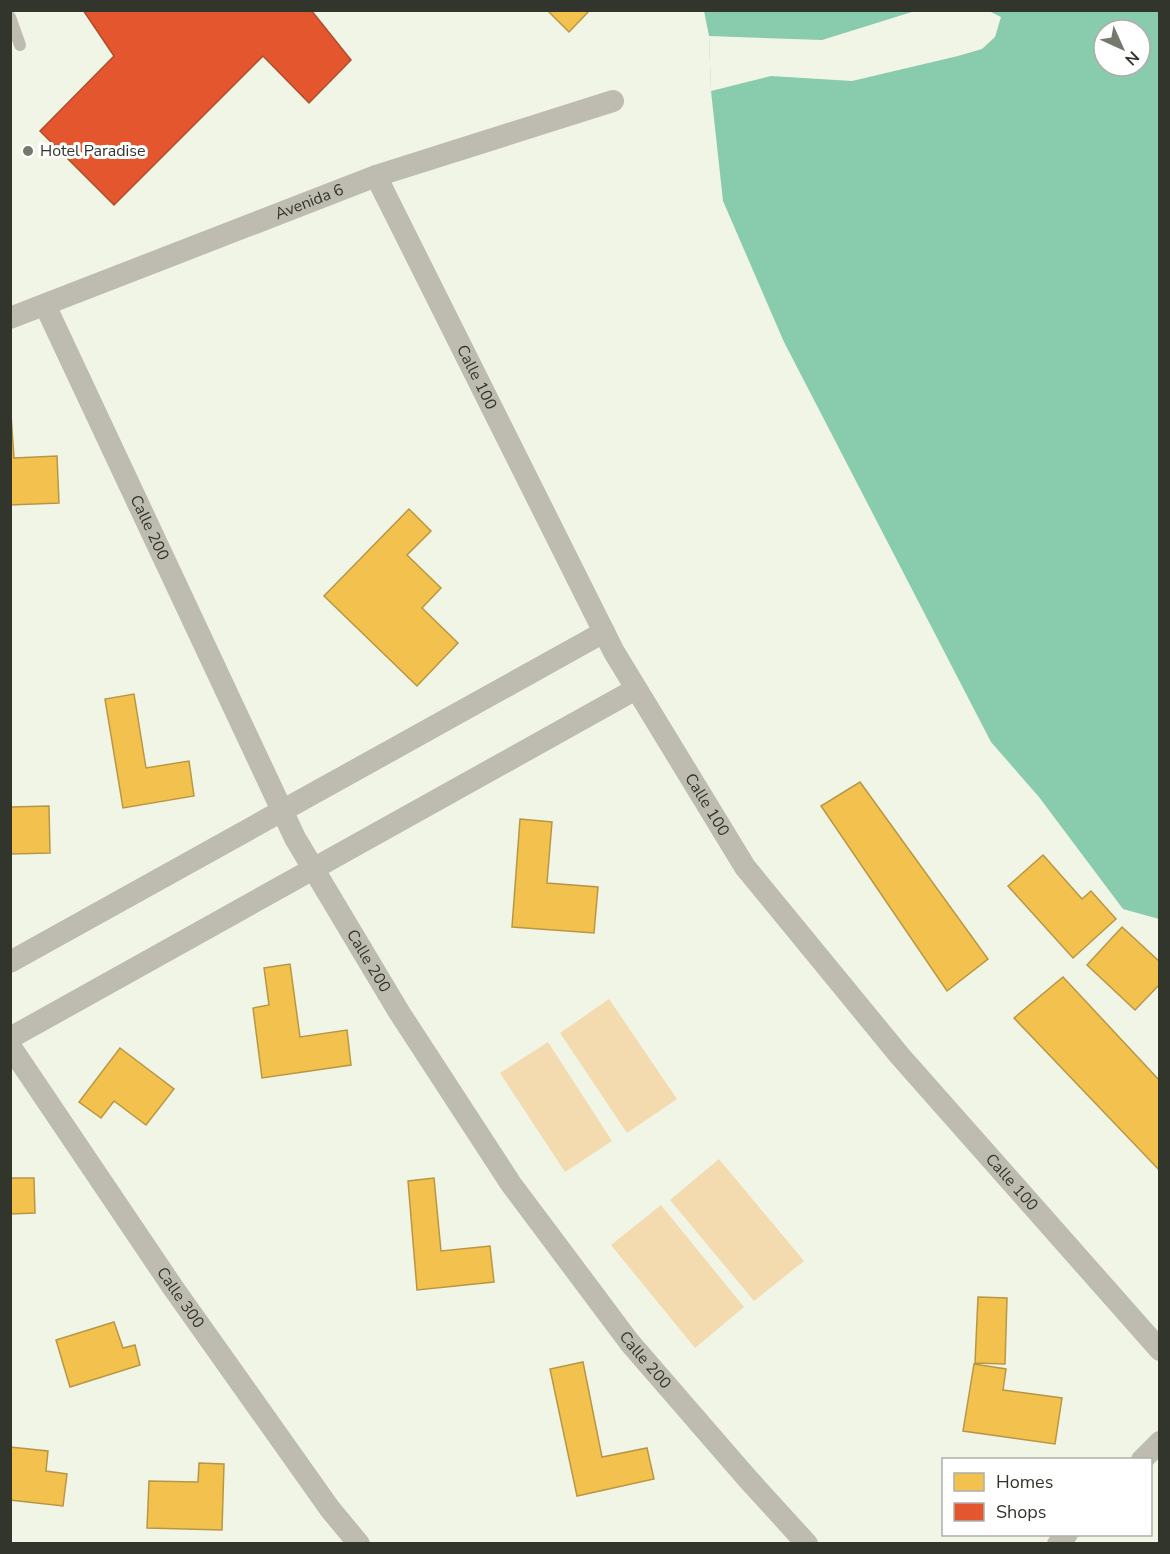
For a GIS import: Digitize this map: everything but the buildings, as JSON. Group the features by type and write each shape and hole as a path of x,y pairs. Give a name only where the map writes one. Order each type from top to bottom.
{"street":[{"name":"Avenida 6","path":"10,318 376,176 613,101"},
{"name":"Calle 100","path":"376,176 604,632 636,689 745,867 900,1056 1160,1350"},
{"name":"Calle 200","path":"45,305 295,838 399,1012 511,1184 630,1343 807,1544"},
{"path":"10,962 604,632"},
{"path":"10,1038 636,689"},
{"name":"Calle 300","path":"10,1046 174,1289 330,1509 359,1544"},
{"path":"1144,1458 1160,1442"}],"lane":[{"path":"10,18 20,45"}],"shaded area":[{"path":"704,11 1159,11 1159,919 1123,909 1039,797 991,742 784,342 723,201 711,91 709,36"},
{"path":"609,999 677,1099 627,1133 560,1033"},
{"path":"548,1042 612,1141 565,1172 500,1073"},
{"path":"719,1159 804,1261 754,1301 670,1200"},
{"path":"661,1205 744,1307 695,1348 611,1245"}],"pier":[{"path":"915,11 989,11 1001,17 995,37 982,49 958,56 852,81 771,76 711,91 709,36 822,40"}],"place":[{"name":"Hotel Paradise","path":"28,151"}]}
